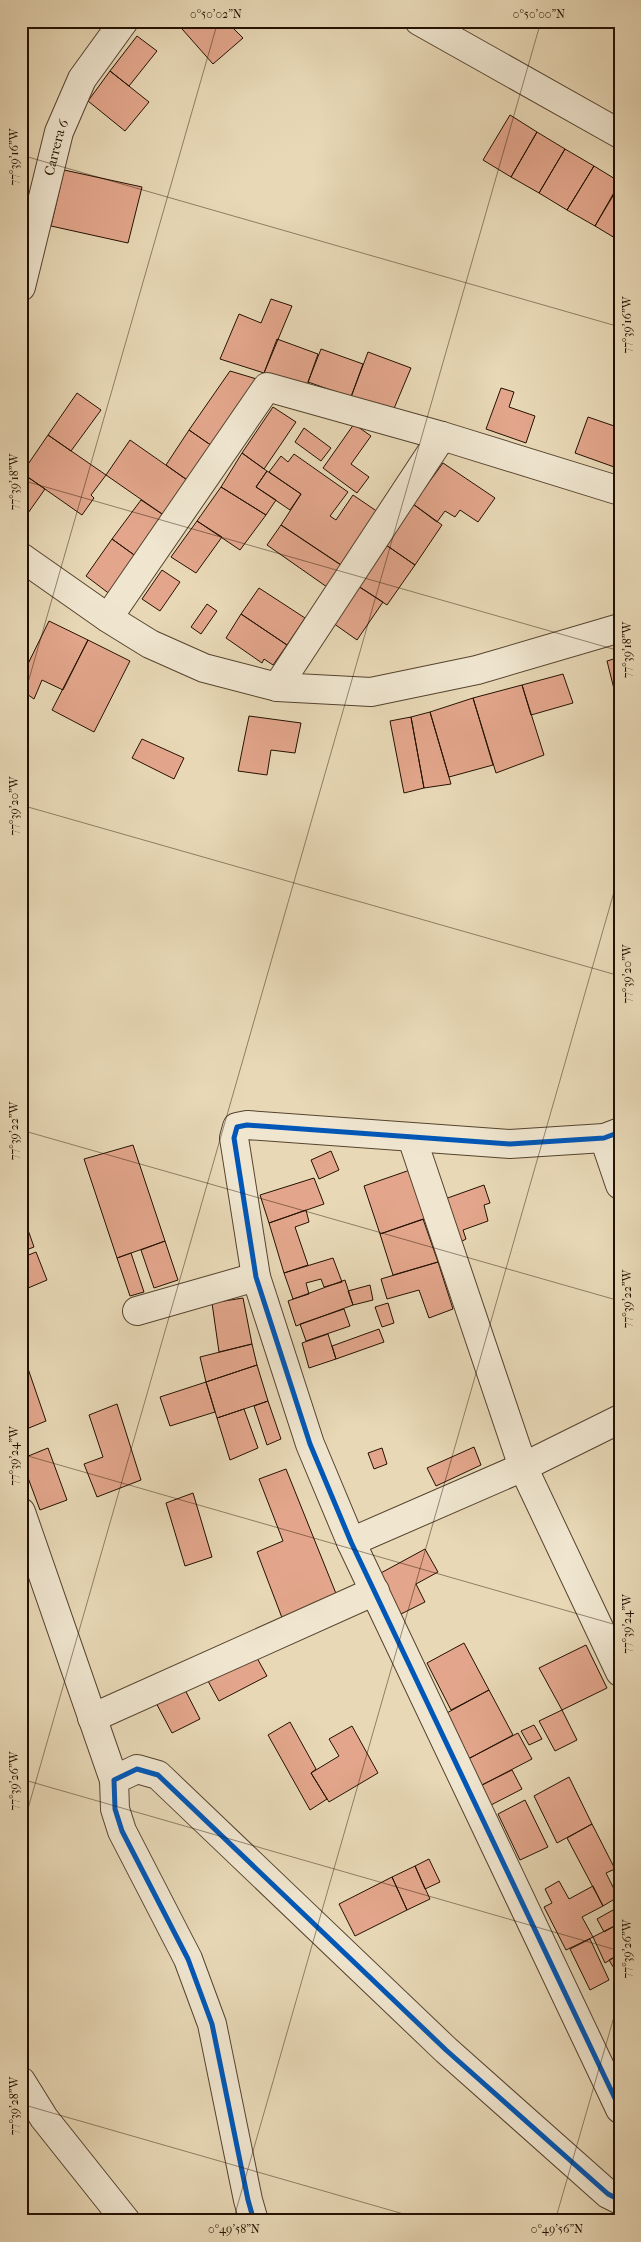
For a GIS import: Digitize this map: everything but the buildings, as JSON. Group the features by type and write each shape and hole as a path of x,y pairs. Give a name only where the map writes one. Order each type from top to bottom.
{"street":[{"name":"Carrera 6","path":"21,287 59,132 82,79 124,21"},
{"path":"419,21 620,134"},
{"path":"108,618 267,387 442,436 620,491"},
{"path":"277,687 442,436"},
{"path":"21,556 108,618 150,644 204,668 277,687 370,692 477,670 620,628"},
{"path":"620,1185 612,1135 510,1144 247,1125 237,1127 234,1138 256,1277 310,1444 351,1542 620,2110"},
{"path":"412,1138 522,1467 620,1672"},
{"path":"137,1311 256,1277"},
{"path":"351,1542 522,1467 620,1419"},
{"path":"21,1512 114,1780 116,1808 122,1831 188,1959 212,2024 254,2221"},
{"path":"92,1718 375,1591"},
{"path":"114,1780 137,1769 158,1775 446,2050 608,2194 620,2200"},
{"path":"21,2081 44,2118 126,2221"}],"cycle path":[{"path":"620,1132 604,1138 510,1144 247,1125 237,1127 234,1138 256,1277 310,1444 351,1542 620,2109"},
{"path":"254,2221 212,2024 188,1959 122,1831 115,1809 114,1780 137,1769 158,1775 446,2050 608,2194 620,2200"}]}
